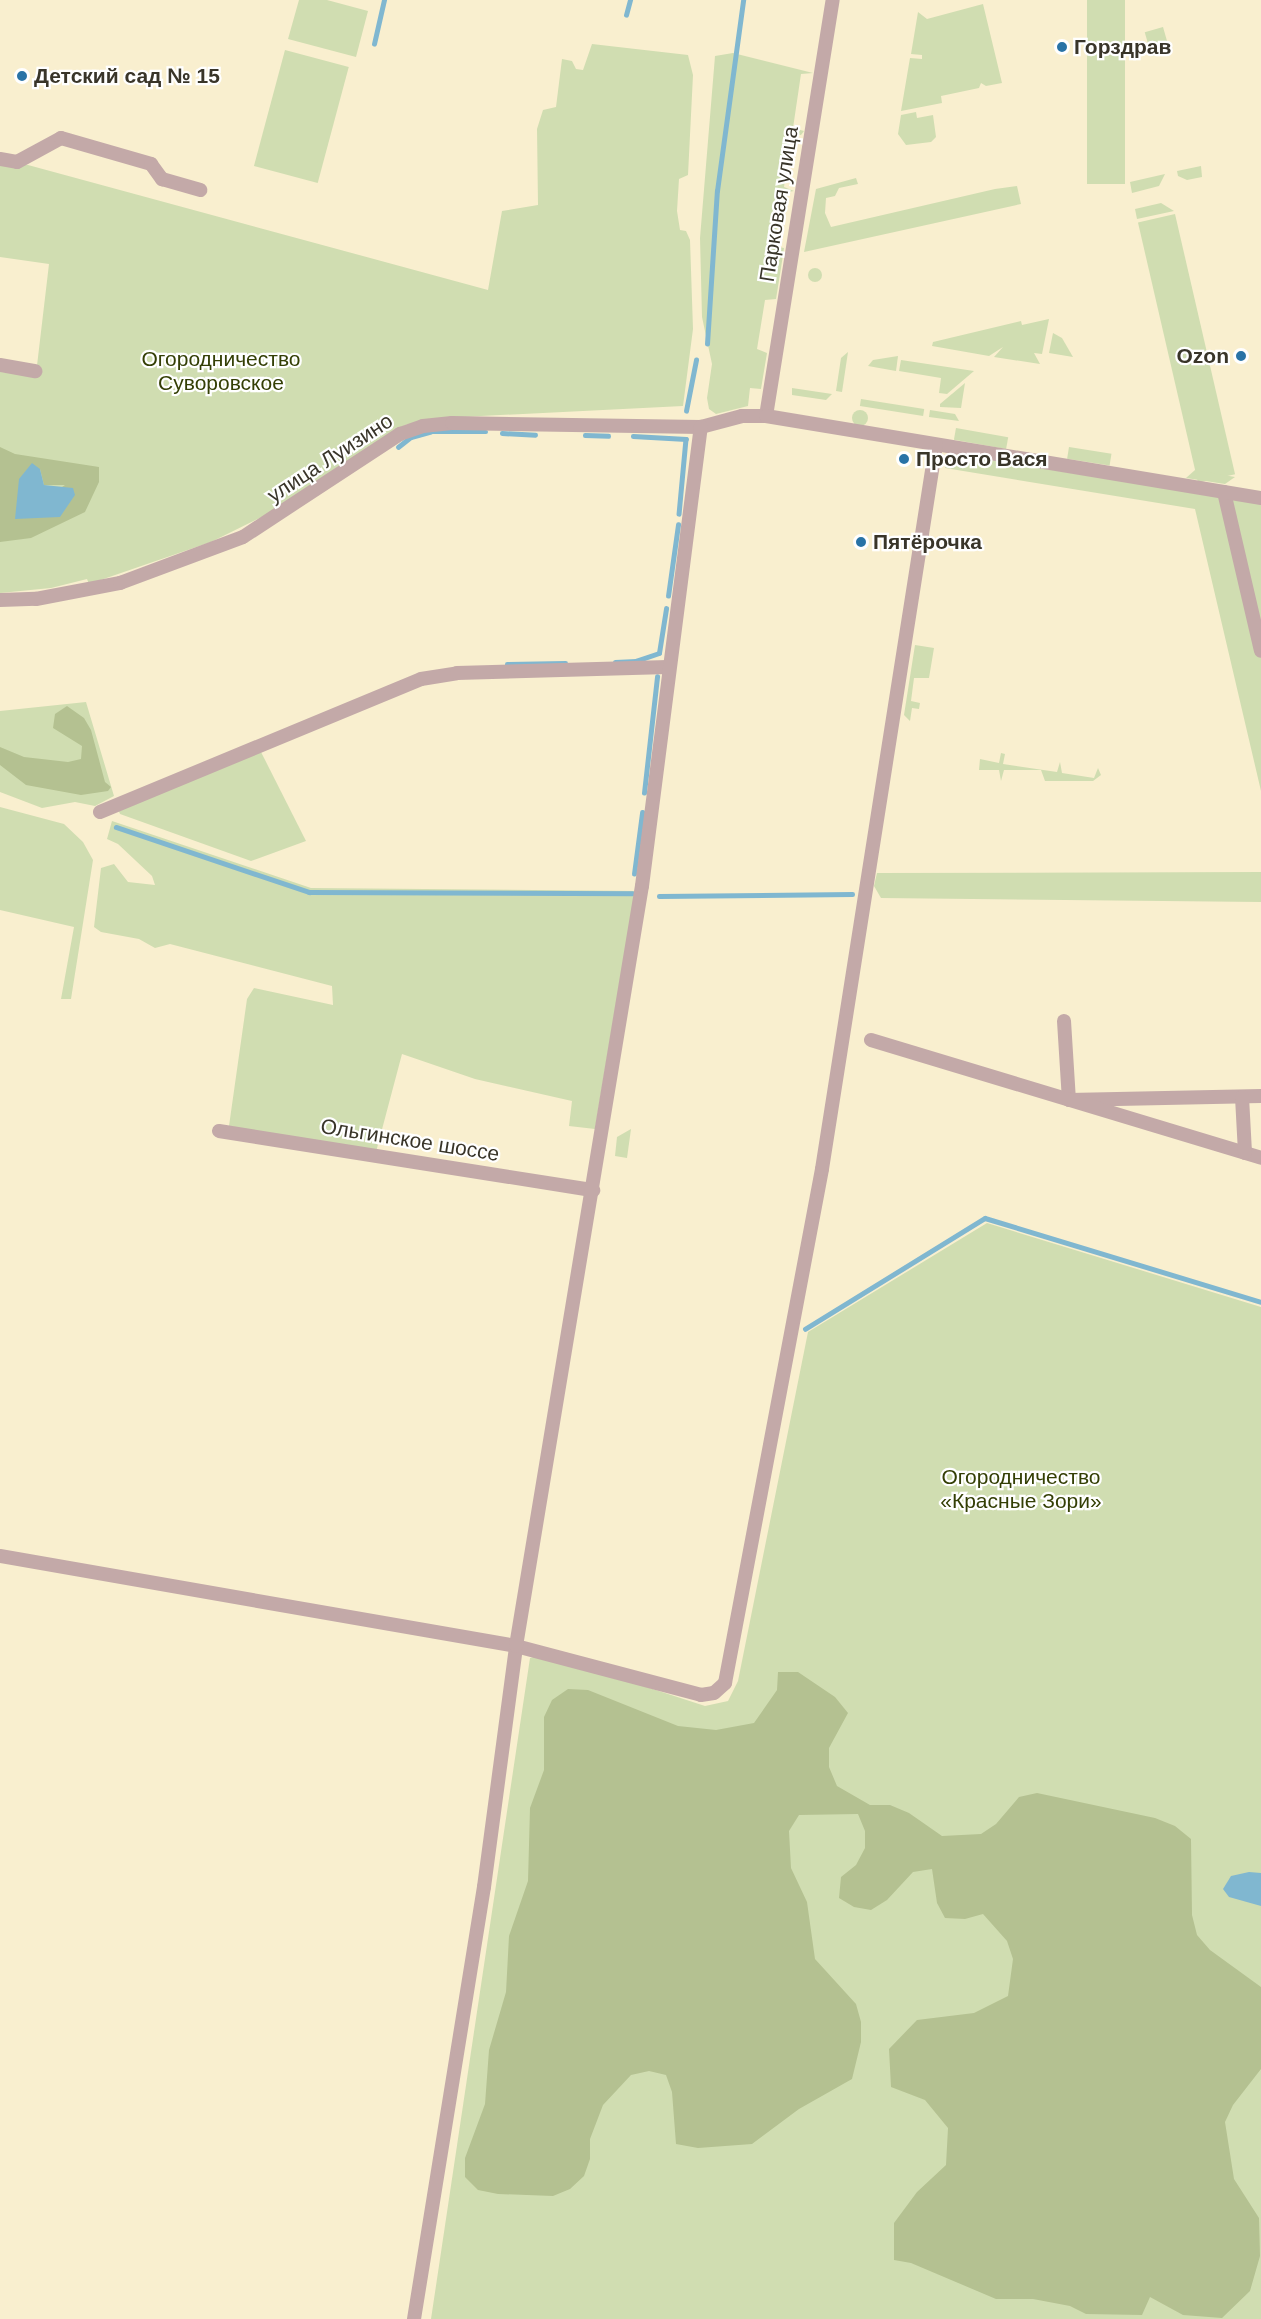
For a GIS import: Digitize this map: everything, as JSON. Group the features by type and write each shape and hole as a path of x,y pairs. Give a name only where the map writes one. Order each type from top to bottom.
{"street":[{"name":"Парковая улица","path":"766,416 833,0"},
{"path":"0,159 17,162 61,138 151,164 162,179 200,190"},
{"path":"0,365 35,372"},
{"name":"улица Луизино","path":"0,600 36,599 120,583 243,537 400,434 423,426 701,428 742,416 766,416 1261,498"},
{"path":"414,2319 484,1887 516,1646 642,886 668,667 701,428"},
{"path":"0,1556 516,1646 701,1695 714,1693 725,1683 822,1169 936,444"},
{"path":"1224,492 1261,651"},
{"path":"100,812 421,679 457,673 668,667"},
{"path":"1064,1021 1069,1100"},
{"path":"871,1040 1261,1158"},
{"path":"1242,1096 1245,1153"},
{"path":"1069,1100 1261,1096"},
{"name":"Ольгинское шоссе","path":"219,1131 593,1190"}],"green space":[{"path":"299,0 327,0 368,11 356,57 288,39"},
{"path":"1087,0 1125,0 1125,184 1087,184"},
{"path":"983,4 1002,83 986,86 981,83 979,88 941,96 942,103 901,111 910,58 922,59 922,55 911,54 918,12 927,19"},
{"path":"1163,27 1170,51 1152,56 1145,32"},
{"name":"Огородничество Суворовское","path":"592,44 688,55 693,75 688,175 679,179 677,211 680,230 686,231 690,240 693,329 683,406 442,418 405,425 278,509 211,542 89,584 87,579 51,588 0,593 0,372 36,374 49,264 0,257 0,165 28,165 488,290 502,211 538,205 537,129 543,110 556,107 562,59 572,61 576,69 583,70"},
{"path":"285,50 349,67 318,183 254,166"},
{"path":"733,53 813,73 801,74 793,128 804,131 801,135 792,134 784,187 794,191 782,193 774,246 784,248 781,268 776,299 765,300 757,349 767,353 761,389 750,388 748,406 716,414 709,409 707,398 712,364 702,317 700,238 715,56"},
{"path":"916,112 917,118 933,115 936,137 931,142 906,145 898,134 901,115"},
{"path":"1201,166 1202,177 1187,180 1178,176 1177,171"},
{"path":"1165,174 1159,186 1132,193 1130,182"},
{"path":"856,178 858,184 839,188 835,196 826,198 825,213 831,227 995,189 1017,186 1021,204 804,252 816,189"},
{"path":"1161,203 1174,211 1137,219 1135,209"},
{"path":"1175,214 1235,474 1198,483 1138,223"},
{"path":"812,268 818,268 822,275 818,282 812,282 808,278 808,272"},
{"path":"1049,319 1042,354 1034,353 1040,364 994,357 1003,347 989,356 932,346 933,342 1021,321 1022,325"},
{"path":"1053,333 1062,338 1073,357 1049,353"},
{"path":"848,352 842,392 836,391 841,358"},
{"path":"898,356 896,371 868,366 873,360"},
{"path":"901,360 974,371 947,394 939,393 941,378 899,371"},
{"path":"965,383 961,408 940,407 940,404"},
{"path":"792,388 832,394 826,400 792,395"},
{"path":"861,399 924,409 923,416 860,406"},
{"path":"860,410 868,418 860,426 852,418"},
{"path":"930,410 955,414 959,421 929,417"},
{"path":"956,428 1008,437 1006,449 954,440"},
{"path":"0,447 15,454 99,467 99,482 85,512 31,538 0,542","holes":["40,469 44,485 65,485 15,519"]},
{"path":"1069,447 1111,454 1110,466 1067,459"},
{"path":"955,454 1261,504 1261,791 1195,509 945,468 947,459"},
{"path":"1195,470 1235,477 1225,484 1186,478"},
{"path":"915,645 934,648 929,678 914,678 911,701 920,703 919,709 912,708 910,721 904,715"},
{"path":"86,702 114,796 95,806 75,802 42,808 0,792 0,711"},
{"path":"67,706 84,718 91,730 105,782 111,787 108,791 81,795 26,785 0,765 0,747 24,757 68,762 81,759 82,746 53,728 55,714"},
{"path":"261,752 306,841 251,861 120,814 118,809"},
{"path":"1001,753 1005,754 1003,764 1057,772 1060,762 1062,773 1094,778 1098,768 1101,775 1093,781 1045,781 1041,770 1004,770 1001,781 999,770 979,770 980,759 999,763"},
{"path":"0,807 64,824 83,842 93,860 71,999 61,999 74,927 0,910"},
{"path":"112,821 311,888 635,891 595,1129 569,1126 572,1101 475,1079 402,1054 376,1152 229,1126 247,999 254,988 333,1005 332,986 170,944 155,948 139,939 101,932 94,927 101,868 114,864 128,882 155,885 152,876 118,844 107,839"},
{"path":"1261,872 1261,902 881,898 874,886 877,873"},
{"path":"631,1129 627,1158 615,1156 617,1137"},
{"name":"Огородничество «Красные Зори»","path":"987,1223 1261,1307 1261,2319 431,2319 530,1658 545,1654 705,1706 728,1701 738,1681 808,1332"},
{"path":"778,1672 798,1672 835,1697 848,1713 829,1748 829,1767 837,1786 870,1805 890,1805 909,1813 942,1836 981,1834 996,1824 1019,1797 1037,1793 1155,1818 1175,1826 1191,1839 1192,1915 1197,1935 1210,1950 1261,1987 1261,2069 1233,2105 1225,2122 1234,2179 1259,2218 1260,2256 1250,2291 1222,2318 1183,2315 1150,2297 1142,2315 1086,2314 1070,2306 1033,2299 996,2299 911,2263 894,2260 894,2223 917,2192 946,2165 948,2128 925,2100 891,2087 889,2049 917,2020 974,2013 1008,1996 1013,1959 1007,1941 983,1914 965,1919 945,1918 937,1903 932,1869 913,1872 887,1900 871,1910 854,1907 839,1898 841,1877 856,1865 865,1848 865,1831 858,1814 799,1815 789,1831 791,1868 807,1902 815,1959 856,2004 861,2022 861,2042 852,2079 799,2109 752,2144 698,2148 676,2144 672,2092 666,2075 649,2071 631,2075 603,2105 590,2139 590,2159 584,2176 570,2189 553,2196 498,2194 478,2190 465,2177 465,2158 485,2104 489,2050 506,1992 509,1936 528,1881 530,1808 544,1770 544,1717 552,1700 568,1689 588,1690 678,1726 716,1730 754,1723 777,1690"}],"water":[{"path":"32,463 40,469 44,485 73,488 75,495 60,517 15,519 19,479"},
{"path":"1249,1872 1261,1873 1261,1906 1229,1897 1223,1889 1231,1876"}],"waterway":[{"path":"374,44 384,0"},
{"path":"626,15 630,0"},
{"path":"707,344 717,191 743,0"},
{"path":"686,411 696,360"},
{"path":"398,447 411,437 430,432 486,432"},
{"path":"502,433 535,435"},
{"path":"585,435 608,436"},
{"path":"633,436 686,439 679,514"},
{"path":"668,596 678,525"},
{"path":"615,662 636,661 659,653 666,609"},
{"path":"507,664 565,663"},
{"path":"644,793 657,677"},
{"path":"634,874 642,813"},
{"path":"116,827 309,892 632,893"},
{"path":"659,896 852,894"},
{"path":"805,1329 985,1218 1261,1302"}],"place":[{"name":"Горздрав","path":"1062,47"},
{"name":"Детский сад № 15","path":"22,76"},
{"name":"Ozon","path":"1241,356"},
{"name":"Просто Вася","path":"904,459"},
{"name":"Пятёрочка","path":"861,542"}]}
